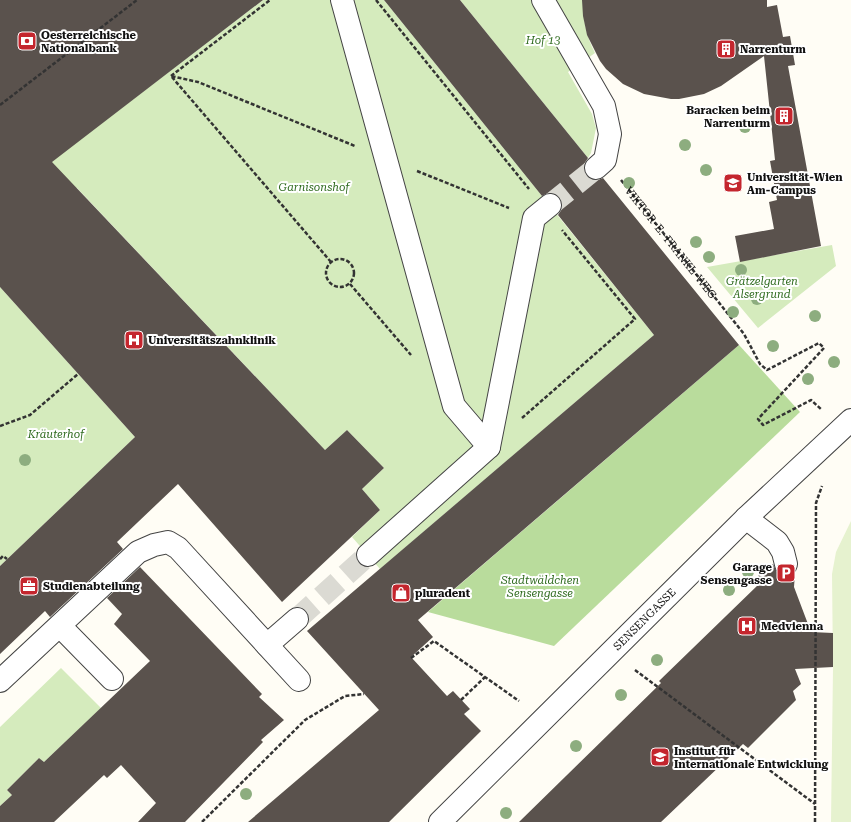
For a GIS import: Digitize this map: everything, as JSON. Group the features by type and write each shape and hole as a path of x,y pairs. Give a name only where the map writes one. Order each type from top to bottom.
{"street":[{"path":"342,0 454,406 489,446"},
{"path":"542,0 604,106 610,134 600,164"},
{"path":"368,555 489,446 543,211"},
{"name":"SENSENGASSE","path":"440,822 746,518 851,420"},
{"path":"746,518 777,542 783,552 786,564"},
{"path":"0,681 138,552 154,545 168,542 178,548 299,680"},
{"path":"267,645 297,619"},
{"path":"60,626 112,679"}],"path":[{"path":"0,105 137,0"},
{"path":"171,76 270,0"},
{"path":"376,0 543,211 635,319 489,446"},
{"path":"171,76 198,82 386,159 543,211"},
{"path":"171,76 331,262"},
{"name":"VIKTOR-E.-FRANKL-WEG","path":"600,164 744,334 760,364 767,370 819,343 824,348 758,419 764,425 811,400 824,412"},
{"path":"338,259 345,260 351,264 354,271 354,278 350,284 343,287 336,287 330,282 326,276 327,269 331,262 338,259"},
{"path":"350,284 412,357"},
{"path":"0,426 30,415 78,374"},
{"path":"815,822 816,503 822,484"},
{"path":"0,559 3,556 7,559"},
{"path":"431,639 519,701"},
{"path":"412,658 434,641"},
{"path":"635,670 815,804"},
{"path":"461,700 486,677"},
{"path":"202,822 305,720 345,696 364,694"}],"green space":[{"name":"Garnisonshof","path":"263,0 384,0 654,335 380,569 352,537 380,510 362,489 384,468 347,430 325,450 77,188 21,185"},
{"name":"Hof 13","path":"460,0 583,0 586,27 589,40 595,53 568,72 592,114 596,128 591,153 588,158"},
{"name":"Grätzelgarten Alsergrund","path":"832,245 836,266 758,328 707,267"},
{"name":"Kräuterhof","path":"0,287 135,437 0,566"},
{"name":"Stadtwäldchen Sensengasse","path":"739,345 800,412 554,646 428,612"},
{"path":"851,521 851,822 831,822 833,668 832,574 836,552"},
{"path":"61,668 101,708 44,762 39,758 7,790 12,795 0,806 0,727"}],"building":[{"path":"0,0 263,0 52,162 325,450 347,430 384,468 362,489 380,510 282,602 178,484 117,542 123,549 50,617 45,611 0,654 0,566 135,437 0,287"},
{"path":"384,0 460,0 588,158 584,164 586,176 592,180 603,178 739,345 418,620 433,637 411,657 447,696 453,691 470,709 464,714 481,731 389,822 248,822 379,710 307,631 654,335 558,215 562,209 560,197 554,193 548,193 542,196"},
{"path":"582,0 767,0 767,7 777,5 783,37 790,36 795,65 788,66 821,246 740,262 735,236 774,229 769,202 777,200 770,161 775,160 764,56 721,86 704,94 671,99 644,94 623,84 606,69 600,61 587,35 583,16"},
{"path":"758,564 773,564 777,572 783,576 789,576 795,573 794,587 811,632 833,633 833,667 795,669 801,684 793,691 796,700 748,748 743,744 661,822 519,822 661,683 659,681 759,584"},
{"path":"140,567 262,694 259,697 284,720 261,740 263,742 185,822 138,822 156,803 121,765 107,778 104,775 54,822 0,822 0,806 12,795 7,790 39,758 44,762 150,661 114,624 122,614 107,598"}],"tunnel":[{"path":"550,205 596,168"},
{"path":"297,619 368,555"}],"place":[{"name":"Oesterreichische Nationalbank","path":"27,41"},
{"name":"Narrenturm","path":"726,49"},
{"name":"Baracken beim Narrenturm","path":"784,116"},
{"name":"Universität-Wien Am-Campus","path":"733,183"},
{"name":"Universitätszahnklinik","path":"134,340"},
{"name":"Garage Sensengasse","path":"786,573"},
{"name":"Studienabteilung","path":"29,586"},
{"name":"pluradent","path":"401,593"},
{"name":"Medvienna","path":"747,626"},
{"name":"Institut für Internationale Entwicklung","path":"660,757"}]}
